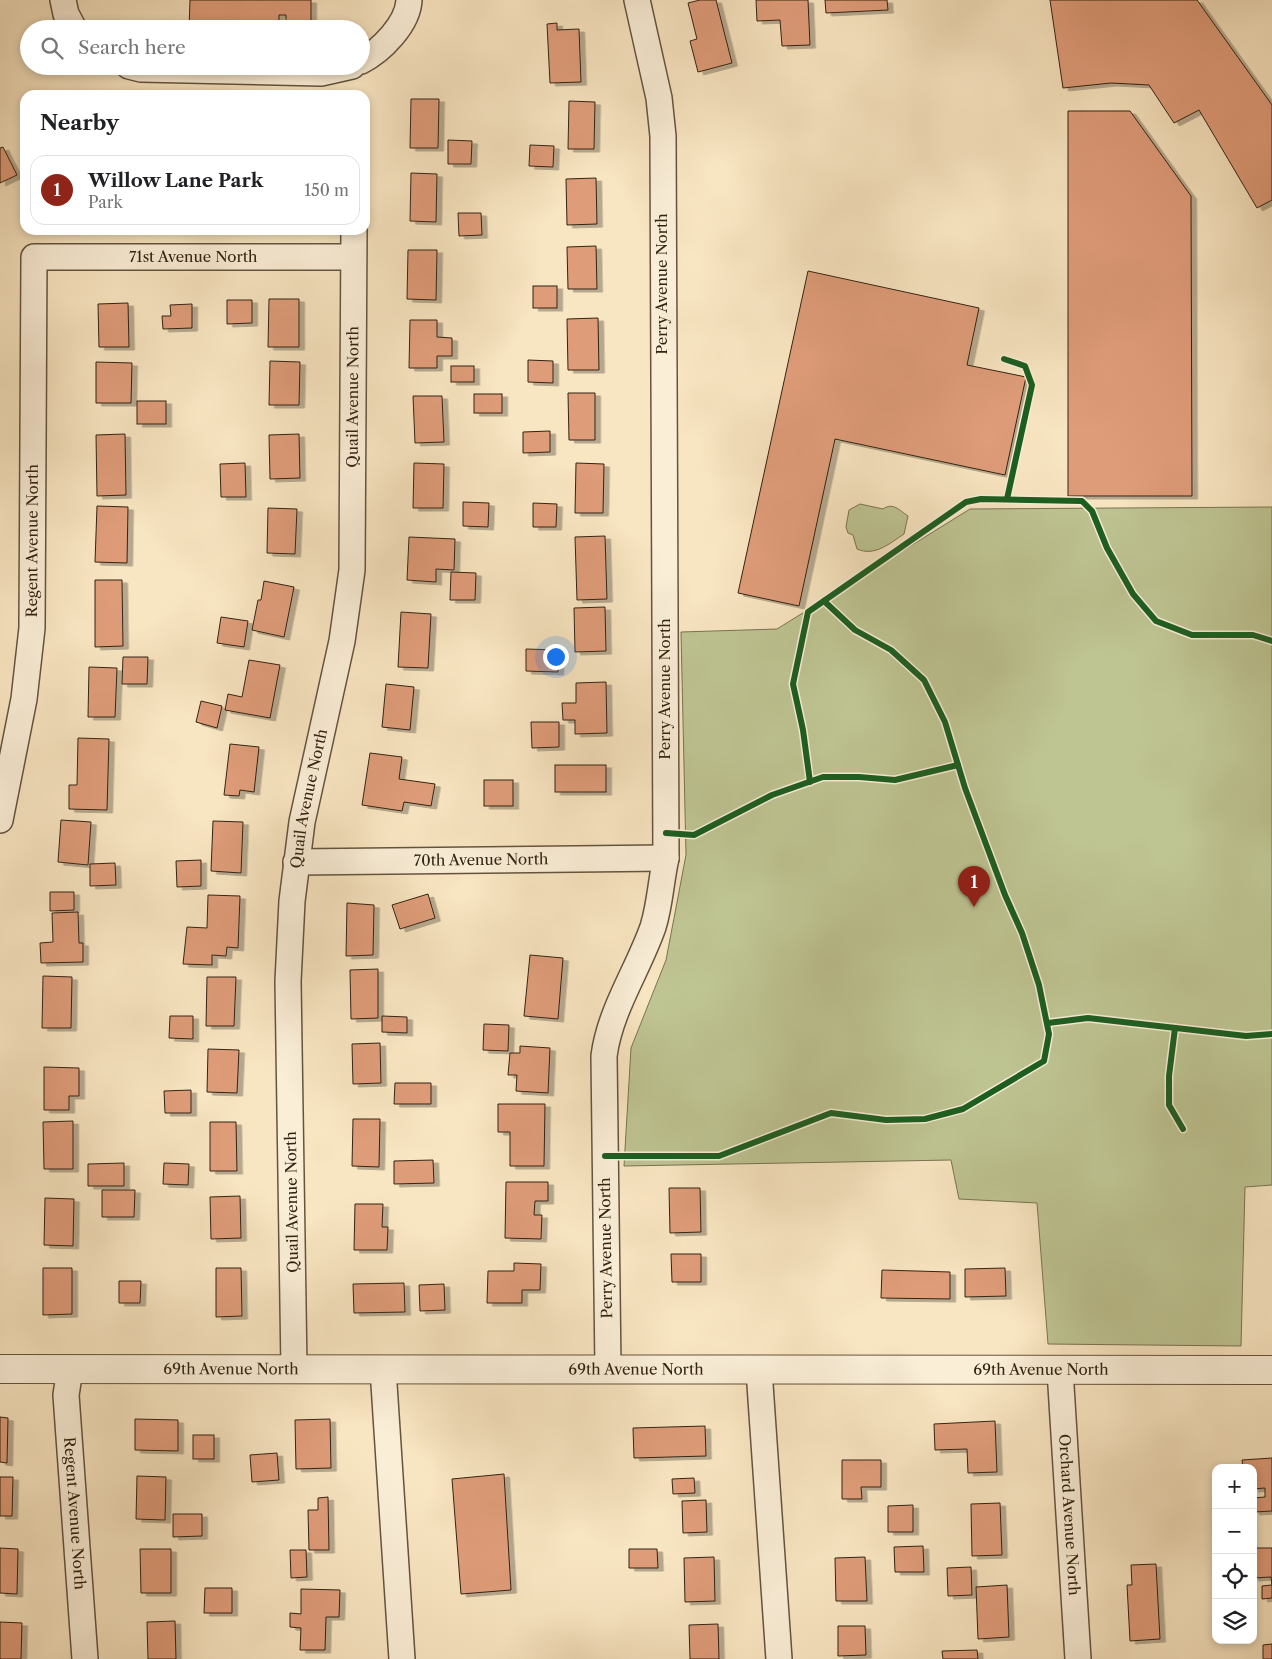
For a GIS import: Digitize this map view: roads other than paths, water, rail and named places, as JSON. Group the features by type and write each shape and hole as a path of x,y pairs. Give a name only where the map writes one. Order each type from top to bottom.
{"street":[{"path":"63,0 69,20"},
{"path":"370,56 376,53 396,31 409,0"},
{"name":"Perry Avenue North","path":"608,1369 604,1056 606,1037 653,926 666,858 663,136 659,98 637,0"},
{"name":"Quail Avenue North","path":"294,1369 288,981 296,862 302,822 342,641 352,570 354,235"},
{"name":"71st Avenue North","path":"34,257 354,257"},
{"name":"Regent Avenue North","path":"0,820 24,699 32,628 34,257"},
{"name":"70th Avenue North","path":"296,862 666,858"},
{"name":"69th Avenue North","path":"0,1369 1272,1370"},
{"name":"Regent Avenue North","path":"70,1369 66,1395 85,1659"},
{"path":"383,1369 402,1659"},
{"path":"760,1370 779,1659"},
{"name":"Orchard Avenue North","path":"1060,1370 1078,1659"}],"place":[{"name":"Willow Lane Park","path":"974,907"}]}
